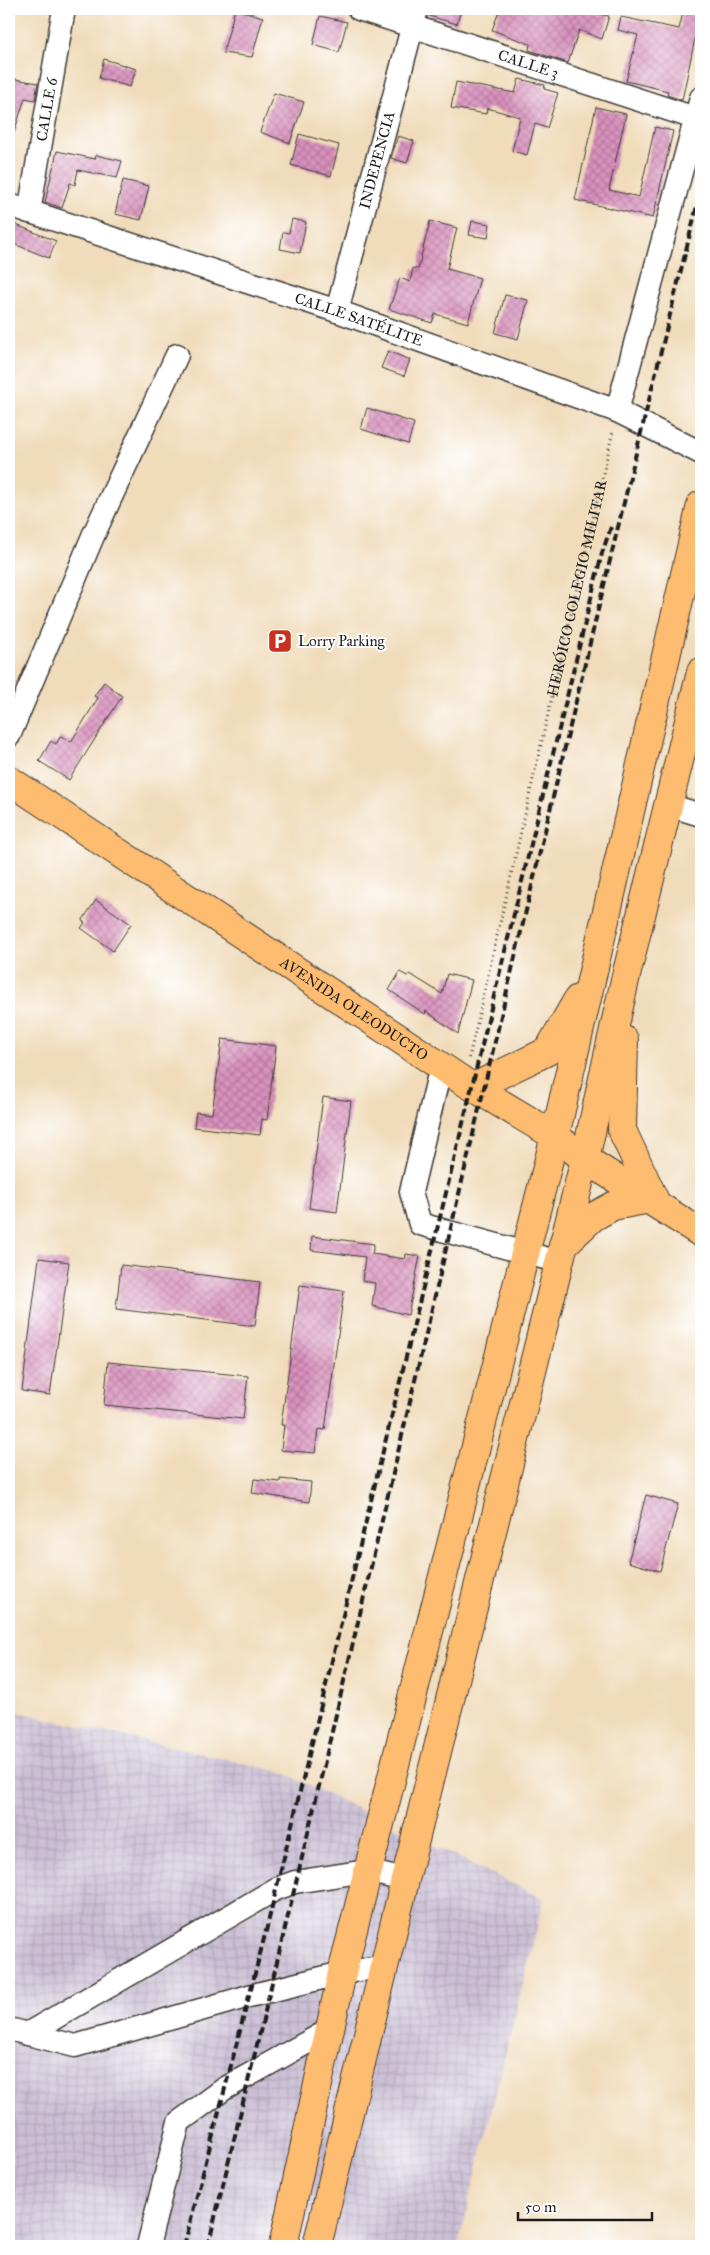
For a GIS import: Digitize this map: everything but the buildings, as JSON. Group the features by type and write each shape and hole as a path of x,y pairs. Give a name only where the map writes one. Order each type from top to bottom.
{"main road":[{"path":"283,2246 366,1871 555,1136 701,504"},
{"path":"317,2246 405,1880 585,1159 625,980 701,672"},
{"name":"AVENIDA OLEODUCTO","path":"9,780 441,1066 555,1136 585,1159 701,1233"},
{"path":"616,876 648,885"},
{"path":"469,1084 548,1051 593,972"},
{"path":"561,1254 593,1217 613,1206 653,1201 622,1130 625,980"}],"street":[{"name":"CALLE 6","path":"19,208 64,9"},
{"name":"CALLE 3","path":"359,9 415,18 700,112"},
{"name":"INDEPENCIA","path":"337,311 415,18"},
{"path":"617,411 700,112"},
{"name":"CALLE SATÉLITE","path":"19,208 337,311 617,411 701,453"},
{"path":"9,736 94,536 177,355"},
{"path":"668,805 700,810"},
{"path":"441,1066 412,1192 420,1224 525,1253 561,1254"},
{"path":"18,2032 276,1890 295,1882 366,1871 405,1880"},
{"path":"18,2032 75,2046 249,1996 342,1973 385,1966"},
{"path":"148,2246 179,2122 224,2089 331,2029"}],"path":[{"name":"HERÓICO COLEGIO MILITAR","path":"469,1084 617,411"}],"shaded area":[{"path":"9,1710 282,1772 544,1899 458,2246 9,2246"}],"railway":[{"path":"208,2246 332,1732 575,703 701,190"},
{"path":"184,2246 267,1927 602,553 611,527"}],"place":[{"name":"Lorry Parking","path":"280,641"}]}
